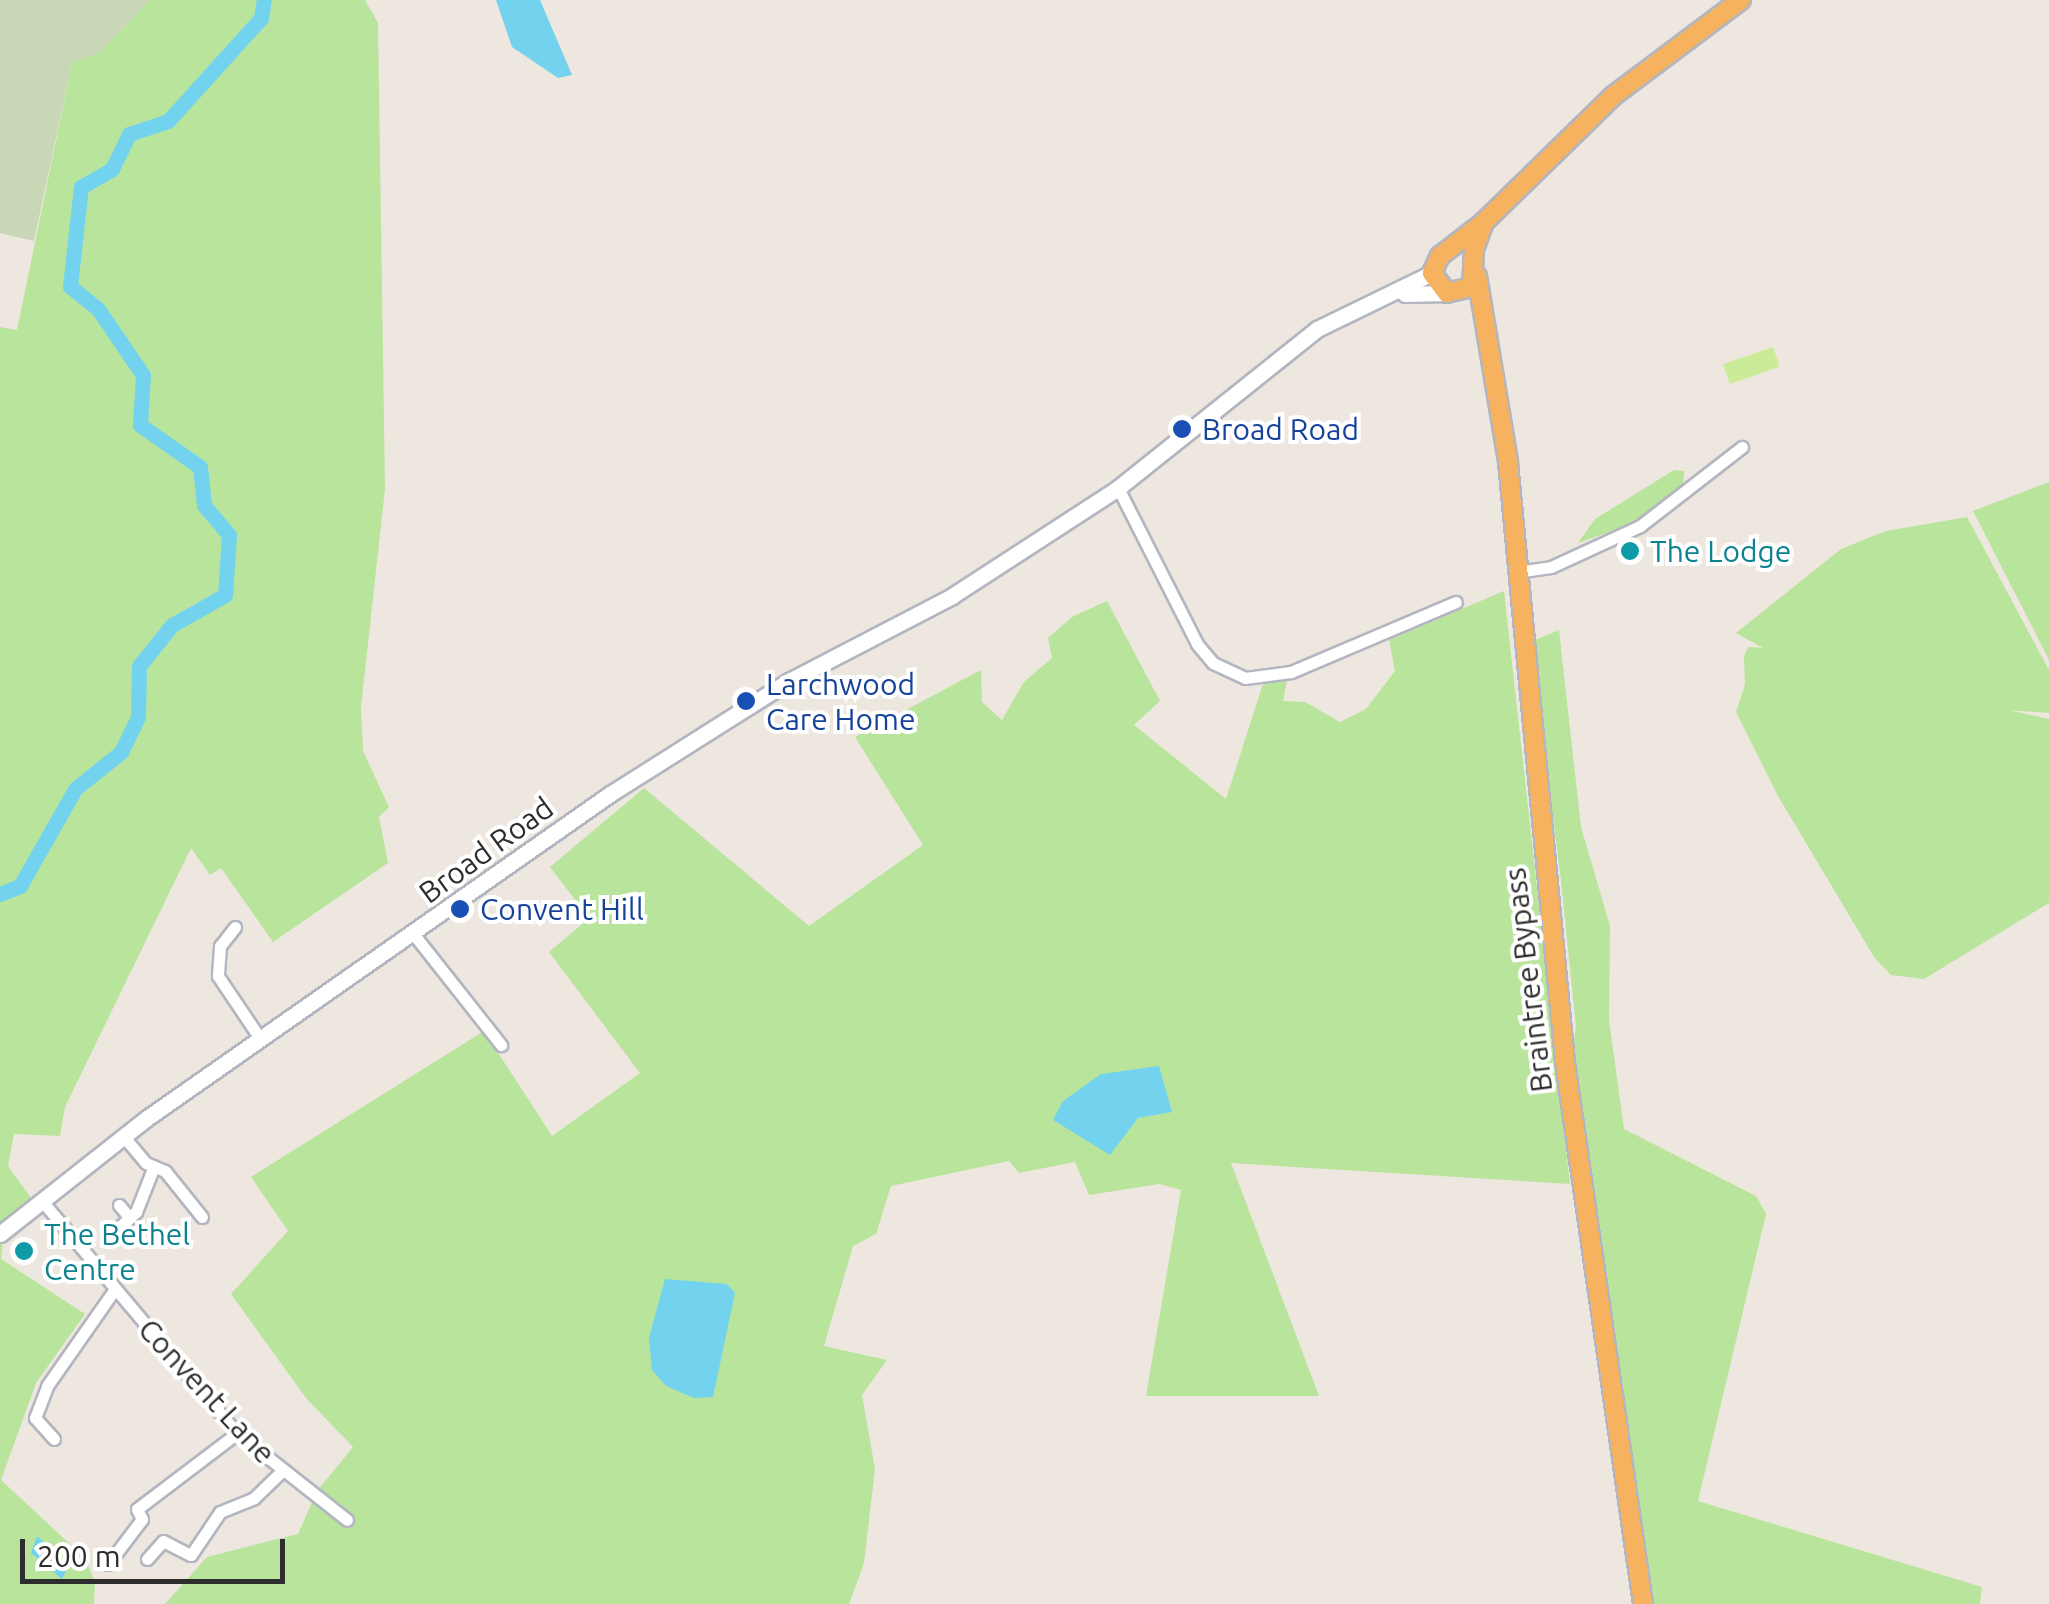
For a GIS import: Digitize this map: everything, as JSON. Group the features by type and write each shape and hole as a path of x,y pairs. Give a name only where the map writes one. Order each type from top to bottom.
{"highway":[{"name":"Broad Road","path":"1432,273 1446,250 1484,222 1614,96 1740,0"},
{"path":"1432,273 1453,294 1475,267 1484,222"},
{"path":"1446,250 1475,267"},
{"name":"Braintree Bypass","path":"1475,267 1490,348 1516,572 1565,1062 1642,1604"},
{"name":"Braintree Bypass","path":"1453,294 1490,348"}],"main road":[{"name":"Broad Road","path":"414,936 695,738 803,672 929,610 1118,488 1308,336 1432,273"},
{"name":"Broad Road","path":"1396,294 1453,294"},
{"path":"0,1234 124,1137 414,936"}],"street":[{"path":"1516,572 1552,566 1640,526 1742,447"},
{"path":"1118,488 1197,644 1231,674 1274,678 1456,602"},
{"path":"235,927 220,946 218,976 261,1040"},
{"path":"414,936 502,1045"},
{"path":"124,1137 202,1218"},
{"path":"116,1230 130,1218 154,1166"},
{"name":"Convent Lane","path":"42,1201 237,1433 281,1472 347,1520"},
{"path":"119,1205 130,1218"},
{"path":"54,1439 35,1418 47,1386 115,1289"},
{"path":"116,1559 142,1519 136,1509 237,1433"},
{"path":"147,1558 162,1541 190,1555 220,1512 254,1498 281,1472"}],"green space":[{"path":"0,0 150,0 99,53 72,63 34,241 0,233"},
{"path":"150,0 365,0 378,23 385,489 361,707 363,751 389,807 379,817 388,863 273,942 221,868 210,875 191,848 65,1107 60,1136 14,1134 8,1166 33,1201 4,1229 1,1259 85,1314 36,1383 1,1480 85,1558 95,1582 94,1604 0,1604 0,327 17,330 72,63 99,53"},
{"path":"1773,347 1780,367 1730,384 1723,364"},
{"path":"1674,470 1684,471 1683,488 1635,523 1578,543 1595,519"},
{"path":"2049,482 2049,660 1973,511"},
{"path":"1967,517 2049,670 2049,713 2008,710 2049,719 2049,903 1924,979 1891,975 1874,957 1778,796 1736,712 1745,684 1744,656 1748,647 1763,648 1736,633 1841,549 1886,531"},
{"path":"1504,591 1570,1184 1231,1163 1319,1396 1146,1396 1181,1190 1159,1184 1089,1195 1075,1162 1019,1173 1009,1161 891,1186 876,1234 853,1246 824,1346 887,1360 862,1395 875,1469 864,1563 849,1604 165,1604 207,1557 298,1534 317,1491 353,1447 306,1398 231,1294 288,1231 251,1177 484,1031 552,1136 640,1073 549,952 589,918 550,867 644,788 809,926 923,845 855,737 981,670 982,702 1002,720 1024,682 1052,658 1048,638 1072,617 1107,601 1160,701 1134,725 1226,799 1268,668 1288,675 1283,701 1305,702 1340,722 1366,709 1395,671 1389,640"},
{"path":"1559,630 1581,827 1610,926 1609,1020 1624,1129 1756,1196 1766,1214 1698,1501 1982,1587 1980,1604 1650,1604 1571,1059 1576,1027 1530,642"}],"water":[{"path":"496,0 540,0 572,75 558,78 512,47"},
{"path":"1159,1066 1172,1112 1138,1118 1110,1155 1053,1120 1063,1101 1101,1074"},
{"path":"665,1279 727,1284 735,1293 713,1397 694,1398 666,1386 652,1370 649,1338"},
{"path":"37,1536 69,1565 62,1579 31,1553"}],"waterway":[{"path":"0,894 20,886 75,789 121,752 138,717 139,666 172,625 225,595 229,535 204,505 200,467 140,425 143,375 98,309 70,286 81,187 112,169 129,134 168,121 261,18 264,0"}],"place":[{"name":"Broad Road","path":"1182,429"},
{"name":"The Lodge","path":"1630,551"},
{"name":"Larchwood Care Home","path":"746,701"},
{"name":"Convent Hill","path":"460,909"},
{"name":"The Bethel Centre","path":"24,1251"}]}
